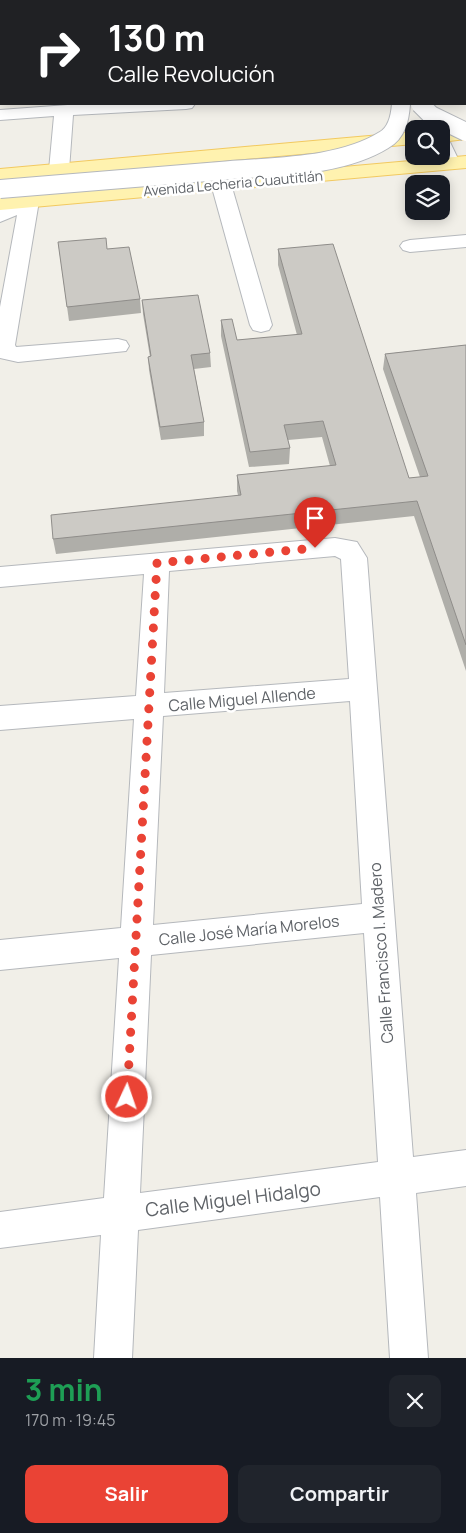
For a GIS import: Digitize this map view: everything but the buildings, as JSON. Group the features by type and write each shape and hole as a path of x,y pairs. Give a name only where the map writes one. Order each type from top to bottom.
{"main road":[{"path":"450,135 466,133"},
{"name":"Avenida Lecheria Cuautitlán","path":"0,175 405,139"},
{"path":"382,141 396,153 397,168"},
{"name":"Avenida Lecheria Cuautitlán","path":"0,204 458,162"}],"street":[{"path":"0,115 166,105"},
{"path":"0,190 289,164 339,157 363,150 385,140 393,133 400,120 401,105"},
{"path":"422,105 430,120"},
{"path":"422,105 431,115 466,133"},
{"path":"59,170 64,110"},
{"path":"221,184 261,325"},
{"path":"0,216 29,201"},
{"path":"29,201 4,345 8,353 18,355 118,346"},
{"path":"410,246 466,241"},
{"name":"Calle Francisco I. Madero","path":"157,563 335,547 348,549 354,558 409,1358"},
{"path":"0,577 157,563 113,1358"},
{"name":"Calle Miguel Allende","path":"0,718 364,689"},
{"name":"Calle José María Morelos","path":"0,955 379,917"},
{"name":"Calle Miguel Hidalgo","path":"0,1230 466,1168"}],"route":[{"path":"127,1097 157,563 315,548"}]}
